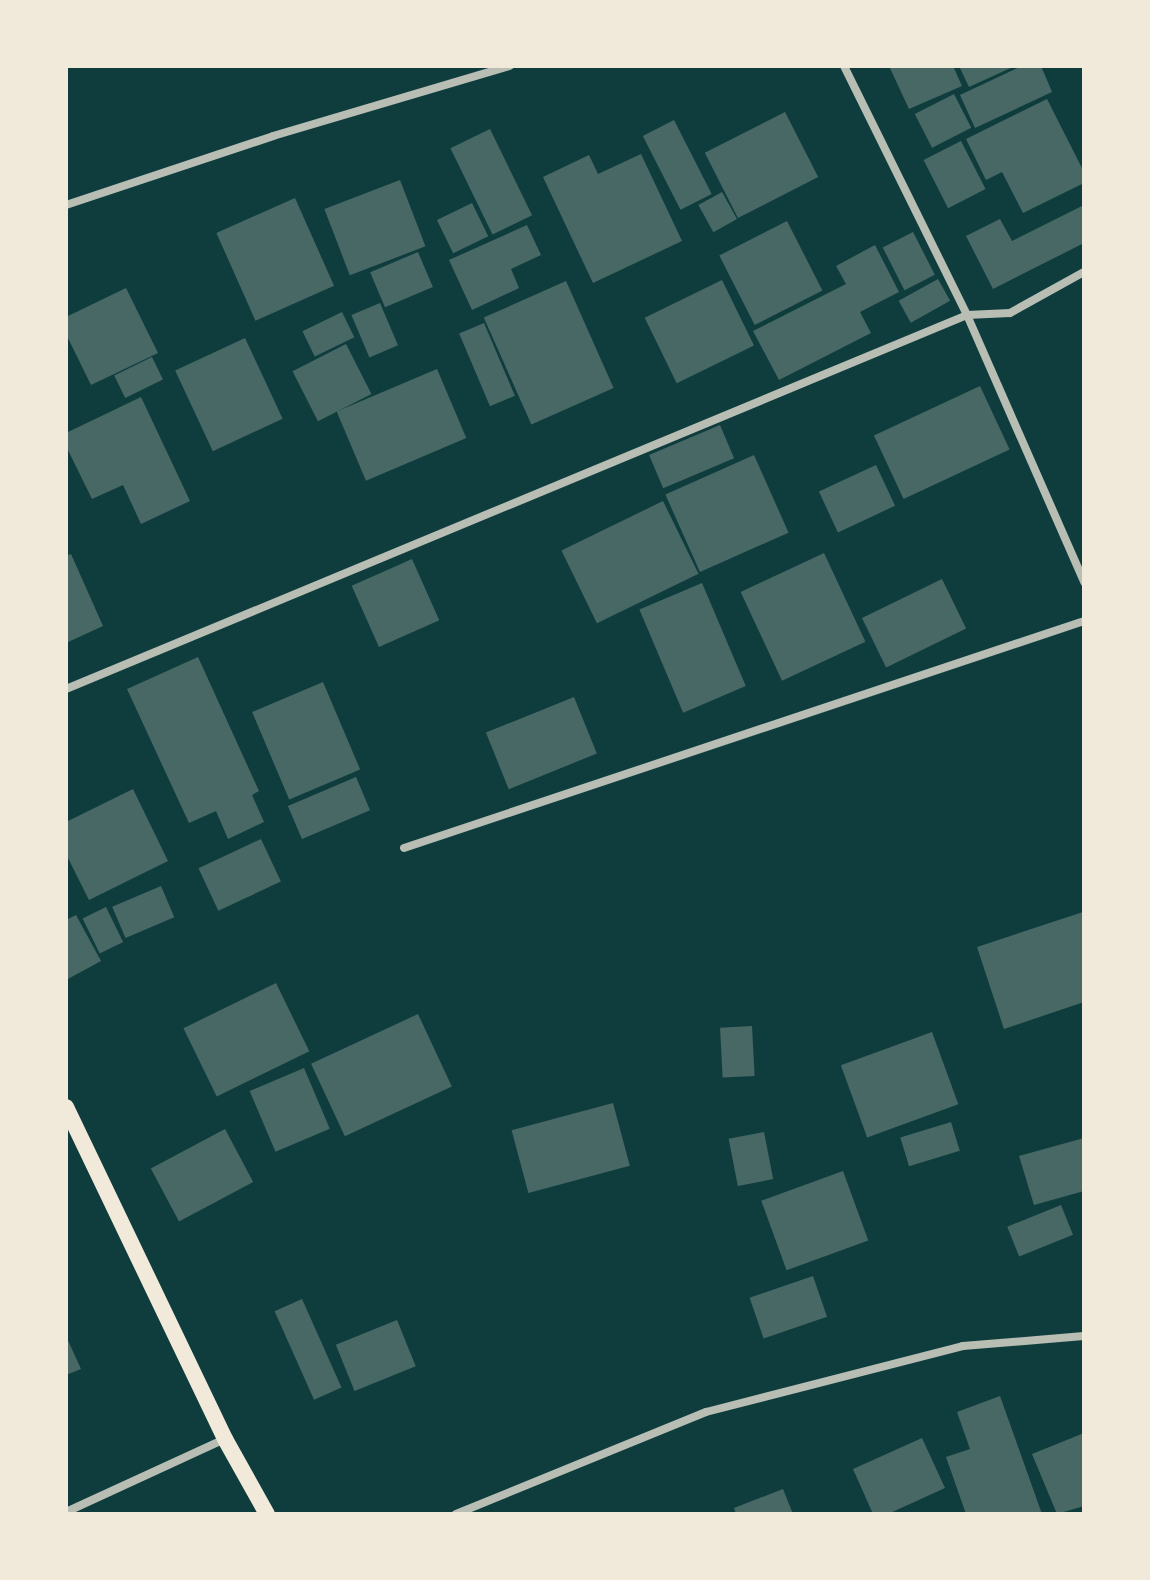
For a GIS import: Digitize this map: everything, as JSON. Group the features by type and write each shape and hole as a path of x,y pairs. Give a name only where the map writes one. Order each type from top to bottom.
{"main road":[{"path":"66,1107 225,1439 267,1514"}],"street":[{"path":"66,205 273,136 510,66"},
{"path":"844,66 967,315 1084,582"},
{"path":"66,689 967,315 1010,313 1084,272"},
{"path":"404,848 1084,621"},
{"path":"456,1514 706,1412 963,1346 1084,1336"},
{"path":"66,1512 225,1439"}],"building":[{"path":"889,66 953,66 962,86 909,109"},
{"path":"959,66 1015,66 969,87"},
{"path":"1022,66 1041,66 1052,92 975,128 960,95"},
{"path":"954,94 971,128 932,148 915,114"},
{"path":"1047,99 1084,172 1084,183 1023,213 1002,172 986,180 966,139"},
{"path":"785,112 818,177 738,218 705,153"},
{"path":"674,120 712,194 680,210 643,136"},
{"path":"490,129 532,215 493,235 450,148"},
{"path":"961,141 986,189 948,208 924,160"},
{"path":"641,154 682,241 593,283 543,177 589,155 598,174"},
{"path":"400,180 425,246 350,275 324,209"},
{"path":"722,192 737,219 713,232 698,205"},
{"path":"295,198 334,286 255,321 216,233"},
{"path":"472,203 488,236 453,253 437,220"},
{"path":"1084,205 1084,243 993,289 966,236 1000,219 1012,241"},
{"path":"787,221 822,290 755,325 719,256"},
{"path":"527,225 541,255 511,269 519,288 472,310 449,260"},
{"path":"913,232 935,275 904,290 883,247"},
{"path":"875,245 899,292 860,312 871,333 779,380 753,331 846,284 836,266"},
{"path":"418,252 433,287 385,307 370,272"},
{"path":"938,279 950,301 911,323 899,301"},
{"path":"722,280 754,346 677,383 645,318"},
{"path":"566,281 614,388 531,424 484,318"},
{"path":"126,288 158,353 91,385 66,334 66,317"},
{"path":"380,303 398,345 369,357 351,315"},
{"path":"342,312 354,337 315,356 302,331"},
{"path":"484,323 515,396 490,406 459,334"},
{"path":"245,338 283,419 213,451 175,371"},
{"path":"346,344 371,394 318,421 293,371"},
{"path":"152,357 163,379 125,398 114,375"},
{"path":"437,369 466,438 366,481 337,412"},
{"path":"980,386 1010,449 904,499 874,435"},
{"path":"141,397 190,501 141,524 123,485 92,499 66,446 66,433"},
{"path":"720,425 734,458 663,488 649,455"},
{"path":"754,455 789,533 700,572 665,494"},
{"path":"876,465 895,506 838,532 819,492"},
{"path":"663,501 699,574 597,623 561,551"},
{"path":"824,553 865,642 782,681 741,592"},
{"path":"71,554 103,626 66,643 66,556"},
{"path":"412,559 439,620 379,647 352,586"},
{"path":"942,579 966,628 886,667 862,618"},
{"path":"702,583 746,686 683,713 639,610"},
{"path":"198,657 259,791 252,795 264,822 228,839 216,811 189,823 127,689"},
{"path":"323,682 360,769 289,800 252,712"},
{"path":"574,697 597,754 509,789 486,733"},
{"path":"356,777 370,810 302,839 288,806"},
{"path":"133,789 168,861 89,900 66,854 66,822"},
{"path":"261,839 281,882 218,911 198,868"},
{"path":"161,886 174,917 125,938 112,907"},
{"path":"106,907 123,942 100,953 83,918"},
{"path":"1083,912 1084,1002 1004,1029 977,947"},
{"path":"76,915 101,961 66,980 66,920"},
{"path":"276,983 309,1051 217,1096 183,1028"},
{"path":"418,1014 452,1087 345,1136 311,1064"},
{"path":"752,1026 755,1076 723,1078 720,1028"},
{"path":"932,1032 958,1104 867,1138 841,1065"},
{"path":"304,1068 330,1129 275,1152 250,1091"},
{"path":"613,1103 630,1166 528,1193 512,1130"},
{"path":"951,1122 960,1151 909,1166 900,1137"},
{"path":"225,1129 253,1182 179,1221 151,1168"},
{"path":"764,1132 773,1179 738,1186 729,1139"},
{"path":"1084,1138 1084,1191 1034,1205 1019,1156"},
{"path":"843,1171 868,1241 787,1270 761,1201"},
{"path":"1061,1205 1073,1235 1019,1256 1007,1227"},
{"path":"813,1276 827,1317 764,1338 750,1298"},
{"path":"302,1299 341,1388 314,1400 275,1311"},
{"path":"397,1320 416,1366 355,1391 336,1345"},
{"path":"66,1336 81,1369 66,1375"},
{"path":"1000,1396 1042,1514 966,1514 946,1457 970,1449 957,1412"},
{"path":"1084,1433 1084,1506 1057,1514 1032,1454"},
{"path":"922,1438 945,1488 888,1514 873,1514 853,1469"},
{"path":"783,1489 793,1514 736,1514 734,1508"}]}
